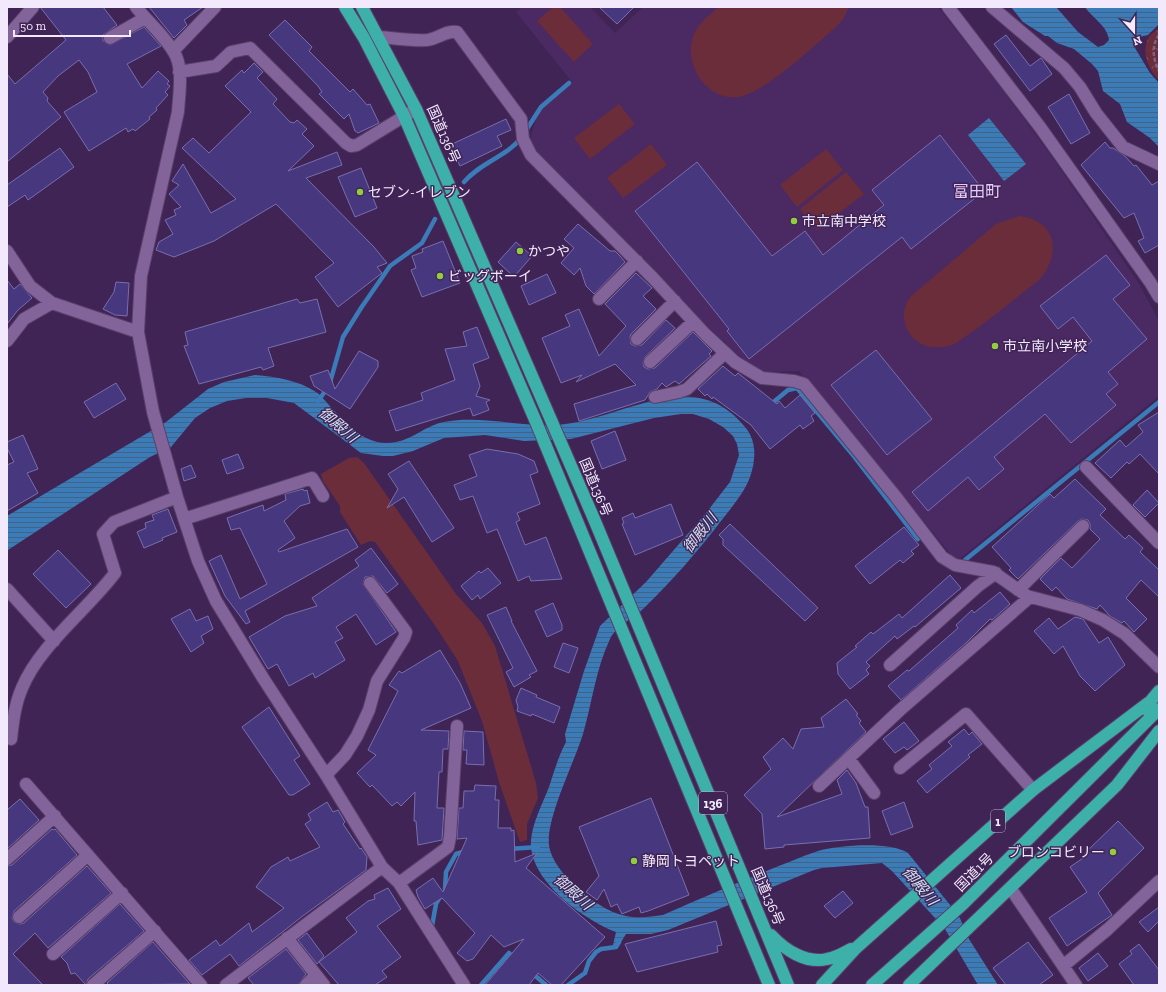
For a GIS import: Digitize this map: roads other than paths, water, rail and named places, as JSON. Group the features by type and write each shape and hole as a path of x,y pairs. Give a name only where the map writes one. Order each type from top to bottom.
{"highway":[{"name":"国道136号","path":"345,7 364,38 404,116 536,422 769,985"},
{"name":"国道136号","path":"362,7 380,37 416,109 561,442 765,928 784,983"},
{"name":"国道1号","path":"872,985 963,904 1109,757 1154,706 1159,691"},
{"name":"1","path":"822,985 856,948 1033,790 1154,706"},
{"path":"909,985 1011,889 1117,785 1159,731"},
{"name":"1","path":"765,928 782,947 803,958 827,960 856,948"}],"street":[{"path":"7,37 33,7"},
{"path":"136,7 173,51 178,61 180,90 178,112 141,276 138,332 153,412 177,496 198,561 216,601 263,678 326,775 382,867 399,883 464,985"},
{"path":"173,51 216,7"},
{"path":"948,7 1040,127 1150,282 1159,297"},
{"path":"992,7 1064,68 1080,87 1096,113 1123,147 1159,164"},
{"path":"110,38 145,18"},
{"path":"380,37 426,40 435,39 454,31 457,32 521,119 523,139 531,155 637,261 693,322 725,353 748,371 762,378 794,380 804,384 891,491 942,557 955,566 996,574 1030,597 1080,610 1103,620 1125,634 1159,667"},
{"path":"178,72 216,66 232,52 250,48 346,143 351,146 357,145 416,109"},
{"path":"7,251 30,286 52,303 138,332"},
{"path":"599,299 637,261"},
{"path":"636,339 675,301"},
{"path":"7,341 24,319 52,303"},
{"path":"650,362 693,322"},
{"path":"655,397 687,389 725,353"},
{"path":"1086,467 1159,543"},
{"path":"184,518 312,478 323,496"},
{"path":"11,739 15,706 22,686 34,667 54,641 115,573 103,534 107,527 114,522 177,496"},
{"path":"1018,590 1083,526"},
{"path":"890,665 978,586 996,574"},
{"path":"326,775 345,755 357,736 369,710 377,681 404,638 406,632 370,583"},
{"path":"7,589 54,641"},
{"path":"819,786 900,710 1030,597"},
{"path":"900,768 966,714 1033,790"},
{"path":"399,883 448,847 450,837 457,726"},
{"path":"849,758 874,793"},
{"path":"26,784 201,985"},
{"path":"7,859 55,816"},
{"path":"19,917 88,855"},
{"path":"226,985 382,867"},
{"path":"1063,966 1114,924 1159,881"},
{"path":"1011,889 1076,985"},
{"path":"53,954 122,894"},
{"path":"93,985 155,931"},
{"path":"287,938 324,985"},
{"path":"306,985 316,975"}],"water":[{"path":"1011,7 1056,7 1078,32 1098,47 1104,45 1109,40 1108,35 1103,26 1085,7 1159,7 1159,24 1148,35 1139,37 1135,48 1150,73 1159,83 1159,147 1150,138 1127,122 1120,104 1103,91 1098,71 1092,64 1074,49 1057,43 1048,36 1045,36 1023,22"},
{"path":"989,118 1026,164 1004,181 968,135"},
{"name":"御殿川","path":"255,375 287,380 309,388 316,392 358,433 366,438 385,443 402,440 444,422 476,420 556,425 594,418 640,404 663,399 685,397 706,400 726,409 745,427 752,438 754,457 750,477 737,500 675,577 640,612 616,630 610,639 601,662 583,734 552,820 549,834 549,845 552,856 558,866 577,888 600,905 622,915 642,917 663,915 700,898 818,851 838,847 864,845 900,849 908,853 959,916 969,939 998,985 978,985 945,929 892,871 882,863 814,870 668,930 651,934 626,934 618,947 613,945 616,932 588,918 574,908 548,883 538,869 532,855 531,840 534,826 558,759 566,742 565,734 584,671 600,626 646,582 706,513 730,482 739,455 737,444 733,436 723,427 709,419 693,414 681,414 654,418 571,439 524,441 485,435 444,438 413,451 393,456 383,456 361,453 294,403 267,398 246,398 227,401 210,408 195,418 171,447 150,457 8,550 7,516 166,422 208,389 224,382"}],"waterway":[{"path":"525,132 541,107 569,83"},
{"path":"464,182 478,169 515,145 521,138"},
{"path":"318,401 329,386 343,337 361,308 390,266 422,243 435,219"},
{"path":"770,405 788,390 797,388 853,455 918,539"},
{"path":"965,560 1159,402"},
{"path":"509,849 538,847"},
{"path":"445,889 446,872 456,854 466,851"},
{"path":"432,926 436,904 440,897"},
{"path":"568,985 585,973 589,961 596,952 601,949 616,947 619,942"},
{"path":"481,985 509,953 514,958"},
{"path":"532,973 546,985"}],"place":[{"name":"セブン-イレブン","path":"360,192"},
{"name":"市立南中学校","path":"794,221"},
{"name":"かつや","path":"520,251"},
{"name":"ビッグボーイ","path":"440,276"},
{"name":"市立南小学校","path":"995,346"},
{"name":"ブロンコビリー","path":"1113,852"},
{"name":"静岡トヨペット","path":"634,861"}],"district":[{"name":"富田町","path":"977,191"}]}
